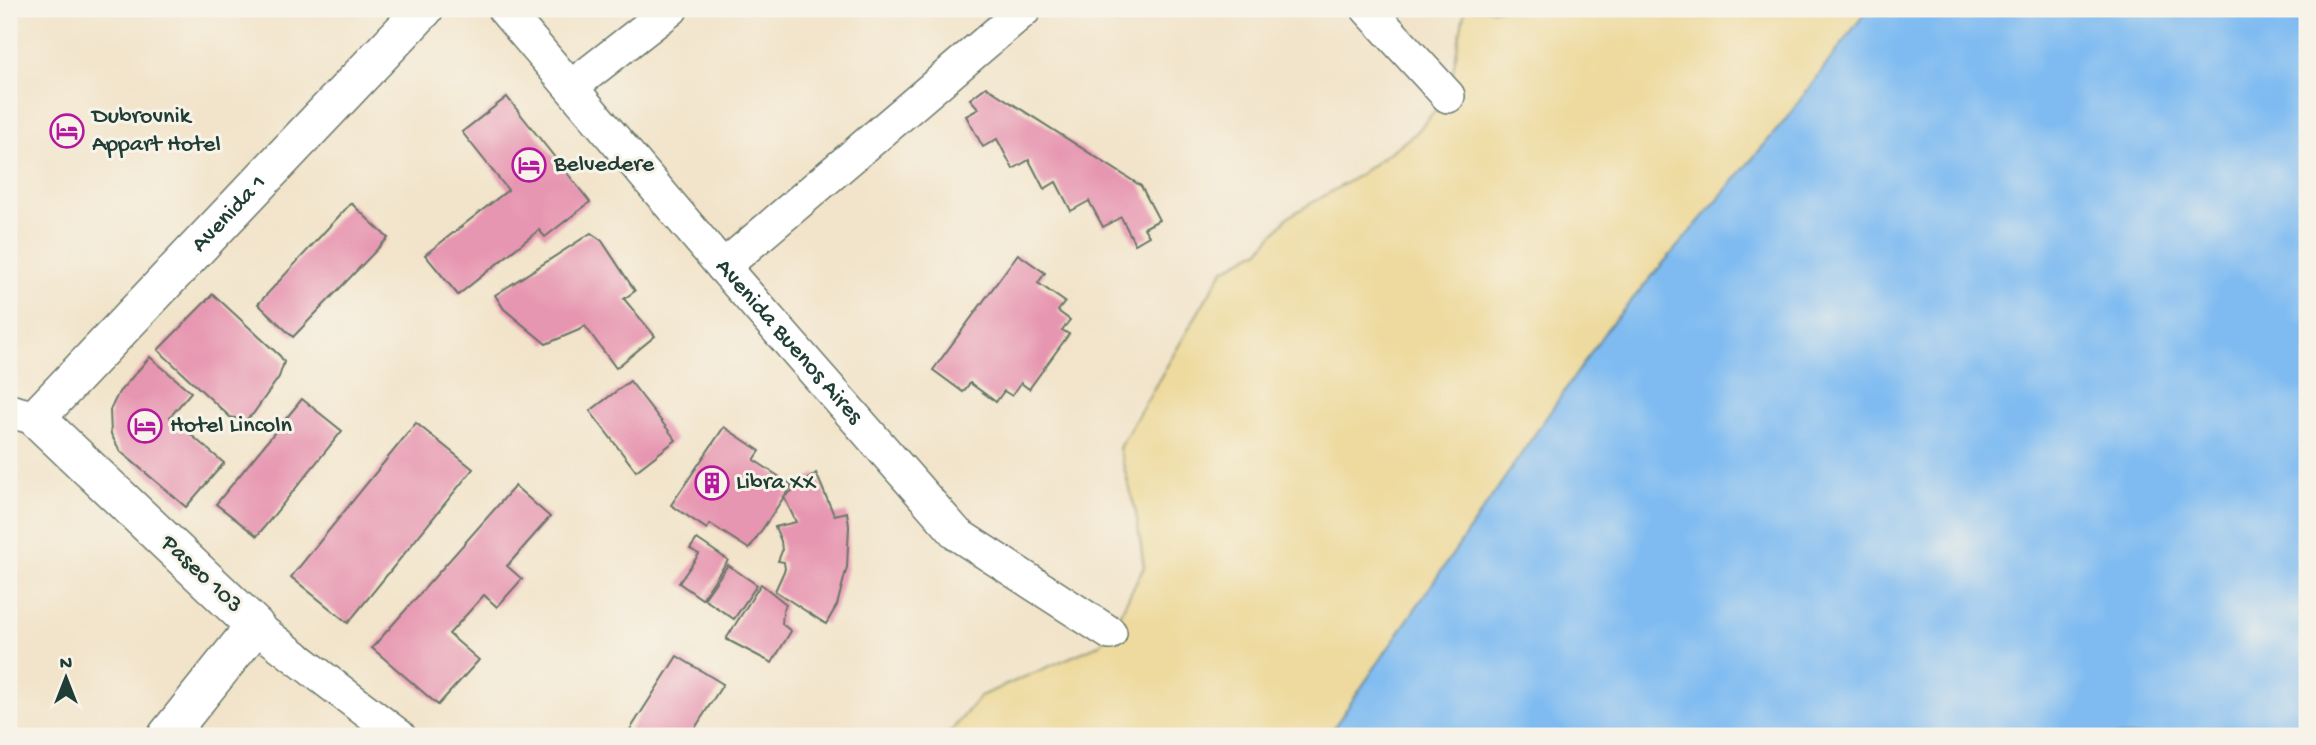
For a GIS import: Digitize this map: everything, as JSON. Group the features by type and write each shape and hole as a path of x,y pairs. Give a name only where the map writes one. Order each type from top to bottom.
{"street":[{"name":"Avenida 1","path":"22,414 424,9"},
{"name":"Avenida Buenos Aires","path":"504,9 723,267 957,534 1110,634"},
{"path":"571,87 671,9"},
{"path":"723,267 1025,9"},
{"path":"1368,9 1448,96"},
{"name":"Paseo 103","path":"22,414 255,625 399,736"},
{"path":"167,736 255,625"}],"sand":[{"path":"1465,9 1868,9 1783,123 1607,329 1328,736 947,736 980,696 1099,645 1110,633 1144,567 1136,513 1119,448 1223,270 1260,250 1288,217 1356,177 1416,133 1448,96"}],"water":[{"path":"1868,9 2307,9 2307,736 1328,736 1607,329 1783,123"}],"building":[{"path":"986,87 1141,186 1159,220 1144,228 1149,236 1135,244 1121,217 1103,227 1089,201 1071,211 1056,182 1044,189 1029,160 1013,169 997,139 983,147 966,116 979,109 970,99"},
{"path":"507,97 590,202 545,237 539,230 458,295 425,255 508,190 462,132"},
{"path":"351,203 388,238 293,337 258,304"},
{"path":"591,233 602,241 635,291 624,299 655,336 616,368 585,326 546,344 504,309 495,295"},
{"path":"1018,254 1045,273 1038,283 1065,302 1058,311 1070,320 1062,330 1069,334 1029,389 1021,383 1012,396 1004,391 996,402 970,383 963,392 933,370"},
{"path":"213,294 284,362 279,377 253,414 245,420 230,417 158,350"},
{"name":"Hotel Lincoln","path":"150,357 191,392 170,417 224,463 186,507 120,451 111,434 110,410 119,392"},
{"path":"630,381 676,440 636,471 590,411"},
{"path":"302,399 342,431 257,536 216,504"},
{"path":"416,423 473,469 348,623 291,577"},
{"path":"724,427 760,451 754,460 792,485 749,549 710,524 707,529 671,505"},
{"path":"816,473 834,515 847,512 849,526 847,567 837,605 826,624 775,591 785,569 784,562 778,561 782,551 775,527 796,522 784,497"},
{"path":"515,486 550,517 507,566 522,579 497,607 484,595 449,634 479,660 438,705 372,648"},
{"path":"697,539 728,560 702,599 679,583 699,554 690,549"},
{"path":"728,565 757,585 734,619 704,599"},
{"path":"761,584 786,604 782,624 791,631 772,663 726,639"},
{"path":"677,656 723,684 690,736 626,736"}],"place":[{"name":"Dubrovnik Appart Hotel","path":"67,131"},
{"name":"Belvedere","path":"529,165"},
{"name":"Hotel Lincoln","path":"145,426"},
{"name":"Libra XX","path":"712,483"}]}
